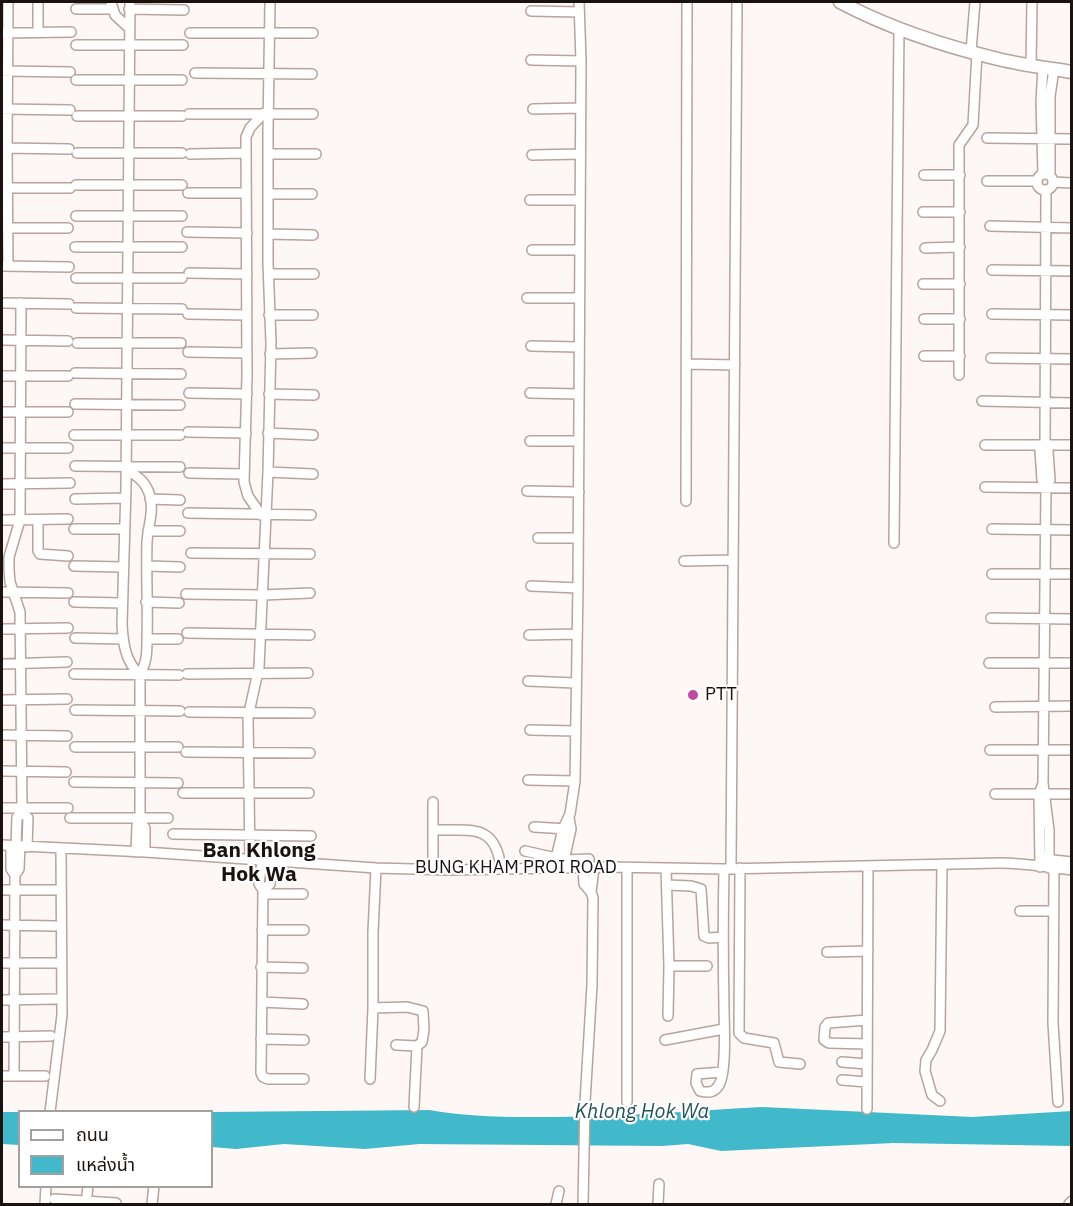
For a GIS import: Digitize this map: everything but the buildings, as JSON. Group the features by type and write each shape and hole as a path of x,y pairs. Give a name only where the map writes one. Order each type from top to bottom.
{"main road":[{"path":"840,2 899,28 974,52 999,59 1071,72"}],"street":[{"path":"8,2 5,33 5,266 69,267"},
{"path":"38,2 38,32"},
{"path":"250,860 249,712 259,672 264,515 268,472 270,354 266,113 270,73 270,2"},
{"path":"526,869 528,851 561,862 575,781 579,538 579,2"},
{"path":"686,501 687,2"},
{"path":"737,2 732,869 740,1033 742,1038 774,1043 779,1062 800,1064"},
{"path":"959,375 959,144 973,125 975,2"},
{"path":"1032,2 1046,96 1046,178 1051,187 1046,190 1045,446 1041,450 1042,480 1046,487 1043,795 1044,864 1054,911 1053,1023 1058,1102"},
{"path":"76,9 112,5 120,21 129,28"},
{"path":"140,675 128,658 123,639 122,603 126,498 129,5 184,10"},
{"path":"531,11 579,12"},
{"path":"894,543 899,28"},
{"path":"5,33 71,32"},
{"path":"190,33 313,33"},
{"path":"76,45 183,45"},
{"path":"531,60 580,61"},
{"path":"5,71 70,72"},
{"path":"195,73 312,74"},
{"path":"76,80 182,80"},
{"path":"533,109 580,108"},
{"path":"5,109 127,116 313,114"},
{"path":"264,515 245,490 244,474 247,394 247,133 266,113"},
{"path":"987,138 1071,139"},
{"path":"4,148 127,153 246,153"},
{"path":"268,154 316,154"},
{"path":"532,154 580,154"},
{"path":"924,175 960,175"},
{"path":"987,181 1046,178 1071,183"},
{"path":"4,188 127,185 246,193"},
{"path":"268,194 312,194"},
{"path":"530,200 579,200"},
{"path":"923,212 960,212"},
{"path":"76,216 182,216"},
{"path":"990,226 1071,228"},
{"path":"5,228 68,228"},
{"path":"187,232 247,233"},
{"path":"268,234 313,235"},
{"path":"75,247 182,247"},
{"path":"925,248 960,247"},
{"path":"532,250 579,250"},
{"path":"993,270 1071,271"},
{"path":"75,278 247,274"},
{"path":"268,274 314,274"},
{"path":"923,284 960,284"},
{"path":"527,298 579,298"},
{"path":"2,303 247,315"},
{"path":"14,1076 15,875 11,869 17,818 23,810 21,628 19,605 10,582 5,557 20,520 21,303"},
{"path":"992,314 1071,315"},
{"path":"269,315 313,315"},
{"path":"924,320 960,319"},
{"path":"2,340 182,343"},
{"path":"531,346 578,348"},
{"path":"188,352 247,352"},
{"path":"270,354 312,353"},
{"path":"924,356 960,356"},
{"path":"991,358 1071,359"},
{"path":"687,364 735,365"},
{"path":"2,376 181,375"},
{"path":"189,393 247,394"},
{"path":"530,393 578,394"},
{"path":"269,394 314,395"},
{"path":"982,401 1071,403"},
{"path":"75,404 180,405"},
{"path":"2,412 68,412"},
{"path":"74,435 246,433"},
{"path":"268,433 313,435"},
{"path":"530,441 578,441"},
{"path":"984,445 1071,445"},
{"path":"2,448 68,448"},
{"path":"75,466 180,467"},
{"path":"126,468 145,483 150,499 151,515 147,531 147,639 145,667 140,675 140,820 137,825 140,852"},
{"path":"268,472 314,474"},
{"path":"189,473 244,474"},
{"path":"2,484 70,483"},
{"path":"985,487 1071,488"},
{"path":"527,491 579,492"},
{"path":"75,499 126,498"},
{"path":"150,499 180,500"},
{"path":"188,513 311,515"},
{"path":"2,520 68,519"},
{"path":"38,520 38,551 40,554 68,556"},
{"path":"74,529 124,529"},
{"path":"992,529 1071,530"},
{"path":"147,531 180,531"},
{"path":"538,538 579,538"},
{"path":"191,553 310,554"},
{"path":"684,561 733,560"},
{"path":"74,566 122,567"},
{"path":"147,566 180,567"},
{"path":"992,574 1071,574"},
{"path":"531,586 578,588"},
{"path":"2,592 68,592"},
{"path":"186,594 310,593"},
{"path":"74,602 122,603"},
{"path":"146,602 179,603"},
{"path":"991,618 1071,619"},
{"path":"2,629 68,628"},
{"path":"188,633 310,634"},
{"path":"529,635 577,634"},
{"path":"75,638 123,639"},
{"path":"147,639 178,639"},
{"path":"2,664 67,662"},
{"path":"989,663 1071,663"},
{"path":"74,675 308,673"},
{"path":"528,681 575,683"},
{"path":"2,700 67,699"},
{"path":"994,707 1071,706"},
{"path":"75,710 310,713"},
{"path":"530,730 576,731"},
{"path":"2,735 67,736"},
{"path":"75,747 310,753"},
{"path":"990,750 1071,750"},
{"path":"2,771 66,772"},
{"path":"528,780 575,781"},
{"path":"74,782 178,783"},
{"path":"183,793 309,793"},
{"path":"994,794 1071,794"},
{"path":"433,802 434,869"},
{"path":"2,808 140,820 168,818"},
{"path":"534,827 567,829"},
{"path":"433,830 478,832 489,836 500,855 501,869"},
{"path":"173,834 310,836"},
{"name":"BUNG KHAM PROI ROAD","path":"15,846 376,868 434,869 551,868 561,862 666,869 1071,862"},
{"path":"50,1110 62,1015 62,848"},
{"path":"262,861 260,884 263,892 261,1073 263,1077 280,1080 304,1079"},
{"path":"263,892 270,884 274,861"},
{"path":"940,1101 932,1095 925,1071 926,1060 939,1031 942,864"},
{"name":"BUNG KHAM PROI ROAD","path":"1044,864 1071,870"},
{"path":"584,1204 592,985 593,898 584,884 589,865"},
{"path":"867,1109 868,866"},
{"path":"370,1079 376,868"},
{"path":"627,868 627,1102"},
{"path":"666,869 668,1016"},
{"path":"722,1072 723,937 732,869"},
{"path":"667,885 691,886 701,889 704,936 709,939 723,937"},
{"path":"2,890 55,890"},
{"path":"263,892 303,894"},
{"path":"1020,911 1054,911"},
{"path":"2,925 55,926"},
{"path":"262,930 304,930"},
{"path":"827,952 868,951"},
{"path":"2,963 56,963"},
{"path":"669,966 707,966"},
{"path":"261,967 303,968"},
{"path":"2,1000 56,999"},
{"path":"262,1002 303,1004"},
{"path":"373,1008 407,1007 423,1011 422,1042 417,1046 396,1045"},
{"path":"867,1020 828,1023 825,1027 824,1040 829,1043 867,1044"},
{"path":"665,1040 724,1029"},
{"path":"2,1036 51,1036"},
{"path":"261,1039 304,1040"},
{"path":"414,1107 417,1046"},
{"path":"842,1062 867,1064"},
{"path":"2,1076 45,1076"},
{"path":"842,1080 867,1082"},
{"path":"658,1204 659,1184"},
{"path":"45,1204 46,1188"},
{"path":"86,1203 87,1188"},
{"path":"152,1204 154,1188"},
{"path":"556,1204 559,1191"},
{"path":"54,1199 86,1203 116,1203"}],"water":[{"path":"762,1107 972,1117 1072,1111 1071,1146 894,1143 721,1151 688,1144 662,1146 419,1144 365,1149 284,1144 236,1149 213,1147 213,1112 429,1110 503,1117 628,1115"},
{"path":"2,1112 18,1112 18,1145 2,1144"}],"place":[{"name":"PTT","path":"693,695"}],"district":[{"name":"Ban Khlong Hok Wa","path":"259,863"}],"water label":[{"name":"Khlong Hok Wa","path":"642,1112"}]}
